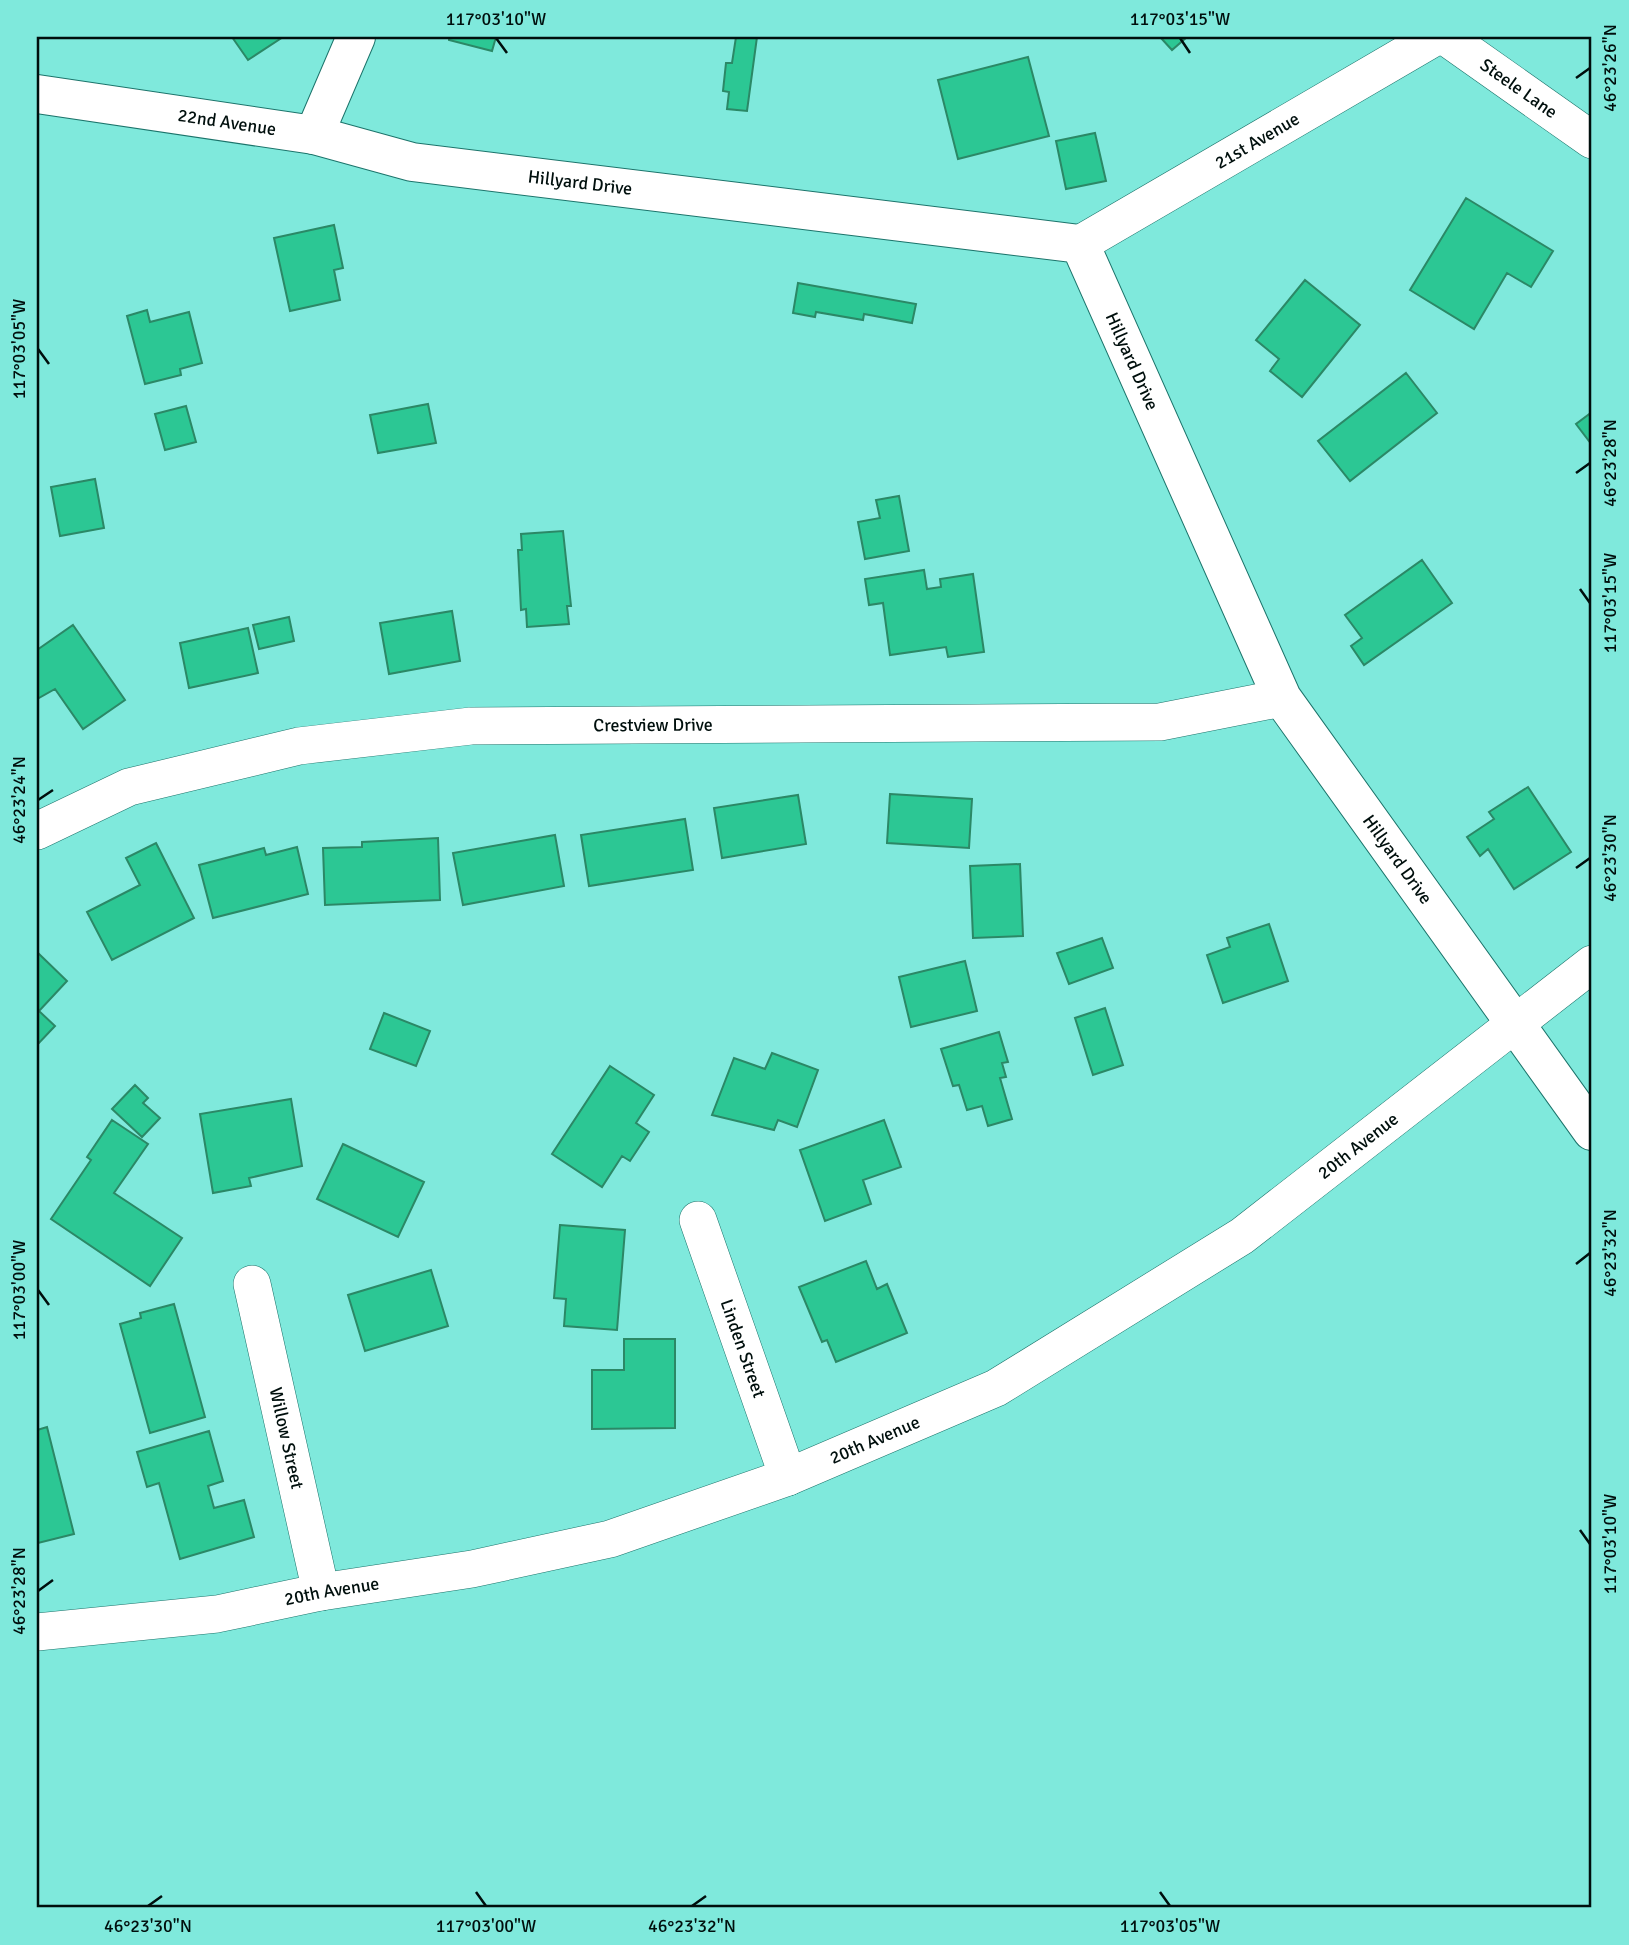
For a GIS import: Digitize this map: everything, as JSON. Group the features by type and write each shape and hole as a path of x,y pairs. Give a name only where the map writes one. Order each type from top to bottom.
{"street":[{"path":"314,135 356,37"},
{"name":"21st Avenue","path":"1080,244 1435,37"},
{"name":"Steele Lane","path":"1446,37 1592,140"},
{"name":"22nd Avenue","path":"37,94 314,135"},
{"name":"Hillyard Drive","path":"314,135 412,163 1080,244 1282,698 1592,1131"},
{"name":"Crestview Drive","path":"37,831 129,787 299,746 471,726 1160,722 1282,698"},
{"name":"20th Avenue","path":"37,1632 217,1614 321,1592 472,1569 610,1539 788,1477 996,1388 1231,1243 1592,964"},
{"name":"Linden Street","path":"698,1220 788,1477"},
{"name":"Willow Street","path":"251,1284 321,1592"}],"building":[{"path":"232,37 283,37 248,60"},
{"path":"449,37 496,37 492,51 449,40"},
{"path":"736,37 757,37 747,111 727,109 729,92 723,91 726,63 732,63"},
{"path":"1160,37 1187,37 1172,50"},
{"path":"1028,57 1049,136 958,159 938,80"},
{"path":"1095,133 1106,181 1066,189 1056,141"},
{"path":"1466,198 1553,251 1531,287 1507,273 1474,329 1410,290"},
{"path":"334,225 343,268 334,270 340,300 290,311 274,238"},
{"path":"1305,280 1360,325 1302,397 1270,371 1279,359 1256,340"},
{"path":"798,283 916,304 912,323 864,314 863,320 816,312 815,317 793,313"},
{"path":"147,310 150,322 189,312 202,363 180,369 181,375 145,384 127,316"},
{"path":"1406,373 1437,413 1350,481 1318,441"},
{"path":"428,404 436,443 378,453 370,415"},
{"path":"186,406 196,442 165,450 155,414"},
{"path":"1592,412 1592,445 1576,424"},
{"path":"95,479 104,528 60,536 51,487"},
{"path":"899,496 909,551 865,559 858,522 880,518 876,500"},
{"path":"563,531 571,606 567,606 569,624 527,627 526,609 521,610 518,550 522,550 521,534"},
{"path":"1422,560 1452,603 1364,665 1351,646 1362,638 1345,615"},
{"path":"924,570 927,589 941,587 940,579 973,574 984,652 948,657 946,647 890,655 883,603 869,605 865,579"},
{"path":"452,611 460,661 389,674 380,623"},
{"path":"289,617 294,641 259,649 253,625"},
{"path":"73,625 125,700 83,729 55,689 37,699 37,650"},
{"path":"248,628 258,673 189,688 180,643"},
{"path":"1528,787 1571,852 1514,889 1488,849 1480,856 1467,837 1494,819 1489,812"},
{"path":"890,794 972,799 969,848 887,843"},
{"path":"798,795 806,844 722,858 714,808"},
{"path":"685,819 693,870 589,886 581,835"},
{"path":"555,835 564,886 463,905 453,853"},
{"path":"438,838 440,900 325,905 323,848 362,847 362,842"},
{"path":"156,843 194,918 112,960 87,912 140,885 126,858"},
{"path":"297,847 308,894 213,918 199,865 264,848 266,855"},
{"path":"1020,864 1023,936 973,938 970,866"},
{"path":"1269,924 1288,981 1223,1003 1207,955 1230,947 1227,938"},
{"path":"1102,938 1113,968 1069,984 1057,953"},
{"path":"37,952 67,981 39,1011 55,1026 37,1045"},
{"path":"965,961 977,1011 911,1027 899,977"},
{"path":"1105,1008 1123,1065 1093,1075 1075,1018"},
{"path":"384,1013 430,1031 416,1066 370,1049"},
{"path":"999,1032 1008,1062 1002,1063 1006,1077 1000,1078 1012,1119 988,1126 982,1106 967,1110 959,1085 953,1086 941,1049"},
{"path":"772,1053 818,1070 797,1127 778,1120 774,1130 712,1115 734,1058 765,1069"},
{"path":"610,1066 654,1095 636,1123 649,1132 630,1161 622,1156 602,1187 552,1154"},
{"path":"135,1085 148,1098 143,1103 160,1118 142,1137 112,1109"},
{"path":"291,1099 302,1166 249,1178 251,1186 213,1193 200,1114"},
{"path":"112,1120 148,1144 114,1193 182,1238 150,1286 51,1219 91,1160 87,1157"},
{"path":"884,1120 901,1167 863,1180 871,1204 825,1221 800,1150"},
{"path":"343,1144 424,1182 398,1237 317,1199"},
{"path":"560,1225 625,1230 617,1330 564,1326 566,1299 554,1298"},
{"path":"866,1261 877,1289 887,1284 907,1333 836,1362 827,1340 822,1342 799,1287"},
{"path":"431,1270 448,1326 365,1351 348,1295"},
{"path":"174,1304 205,1417 150,1433 120,1324 141,1318 140,1313"},
{"path":"624,1339 675,1339 675,1428 592,1429 592,1370 624,1370"},
{"path":"47,1427 74,1534 38,1543 37,1430"},
{"path":"209,1431 223,1481 208,1486 214,1508 244,1500 254,1537 180,1559 159,1483 147,1487 137,1452"}]}
